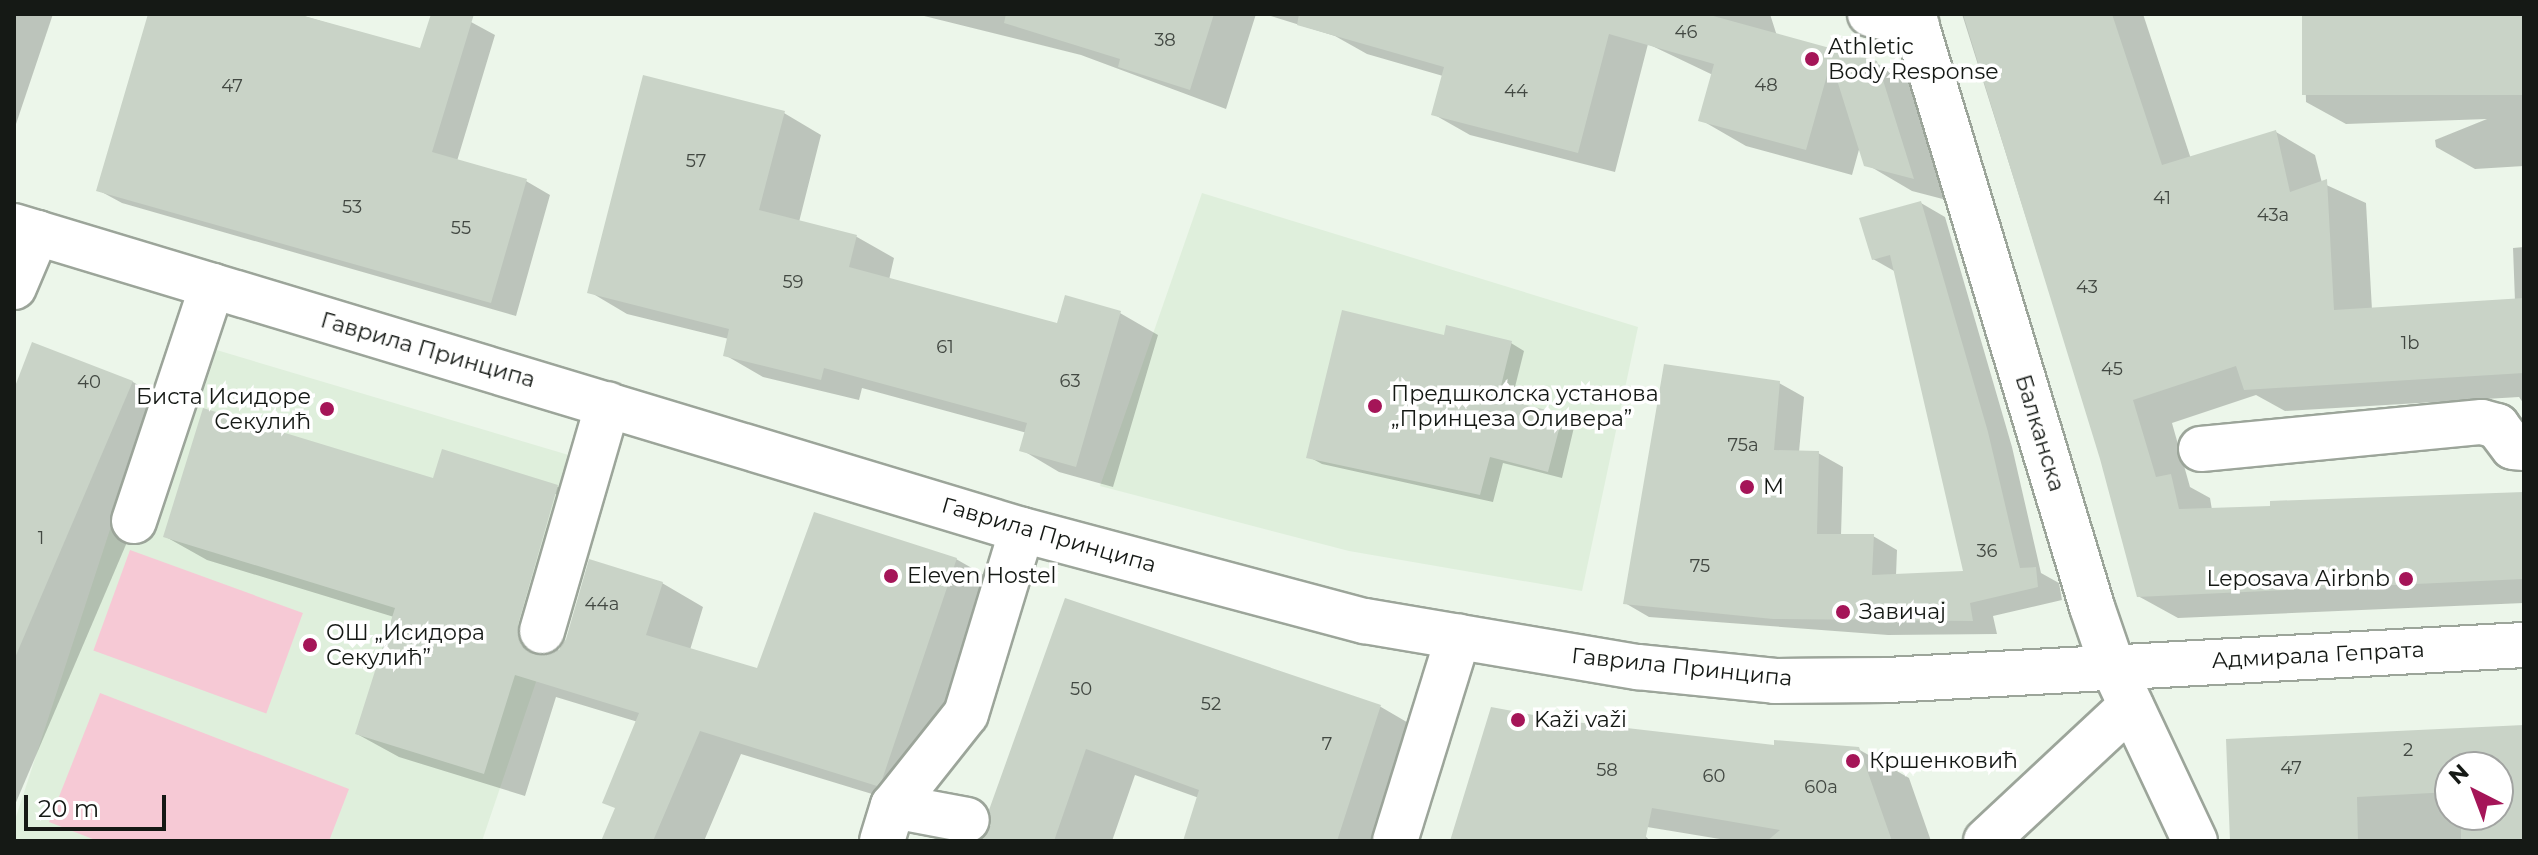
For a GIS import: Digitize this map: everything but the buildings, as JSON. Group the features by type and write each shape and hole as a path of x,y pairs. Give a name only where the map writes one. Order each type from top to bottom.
{"street":[{"path":"1870,14 1915,20"},
{"name":"Балканска","path":"1915,20 2112,665 2195,841"},
{"path":"14,287 25,230"},
{"name":"Гаврила Принципа","path":"25,230 1022,530 1365,621 1638,667 1775,681 1888,680 2112,665"},
{"path":"134,521 212,286"},
{"path":"542,631 608,404"},
{"path":"2201,449 2482,422 2497,426 2513,447 2524,448"},
{"path":"888,823 966,714 1022,530"},
{"path":"1395,841 1458,637"},
{"name":"Адмирала Гепрата","path":"2112,665 2524,645"},
{"path":"1986,841 2131,706"},
{"path":"888,823 967,820"}],"shaded area":[{"name":"Предшколска установа „Принцеза Оливера”","path":"1202,193 1638,327 1582,591 1349,551 1100,486"},
{"name":"ОШ „Исидора Секулић”","path":"173,337 609,467 482,841 14,841 14,823"},
{"path":"130,550 303,613 266,713 93,651"},
{"path":"100,693 349,789 329,841 98,841 49,822"}],"place":[{"name":"Athletic Body Response","path":"1812,59"},
{"name":"Предшколска установа „Принцеза Оливера”","path":"1375,406"},
{"name":"Биста Исидоре Секулић","path":"327,409"},
{"name":"M","path":"1747,487"},
{"name":"Eleven Hostel","path":"891,576"},
{"name":"Leposava Airbnb","path":"2406,579"},
{"name":"Завичај","path":"1843,612"},
{"name":"ОШ „Исидора Секулић”","path":"310,645"},
{"name":"Kaži važi","path":"1518,720"},
{"name":"Кршенковић","path":"1853,761"}]}
